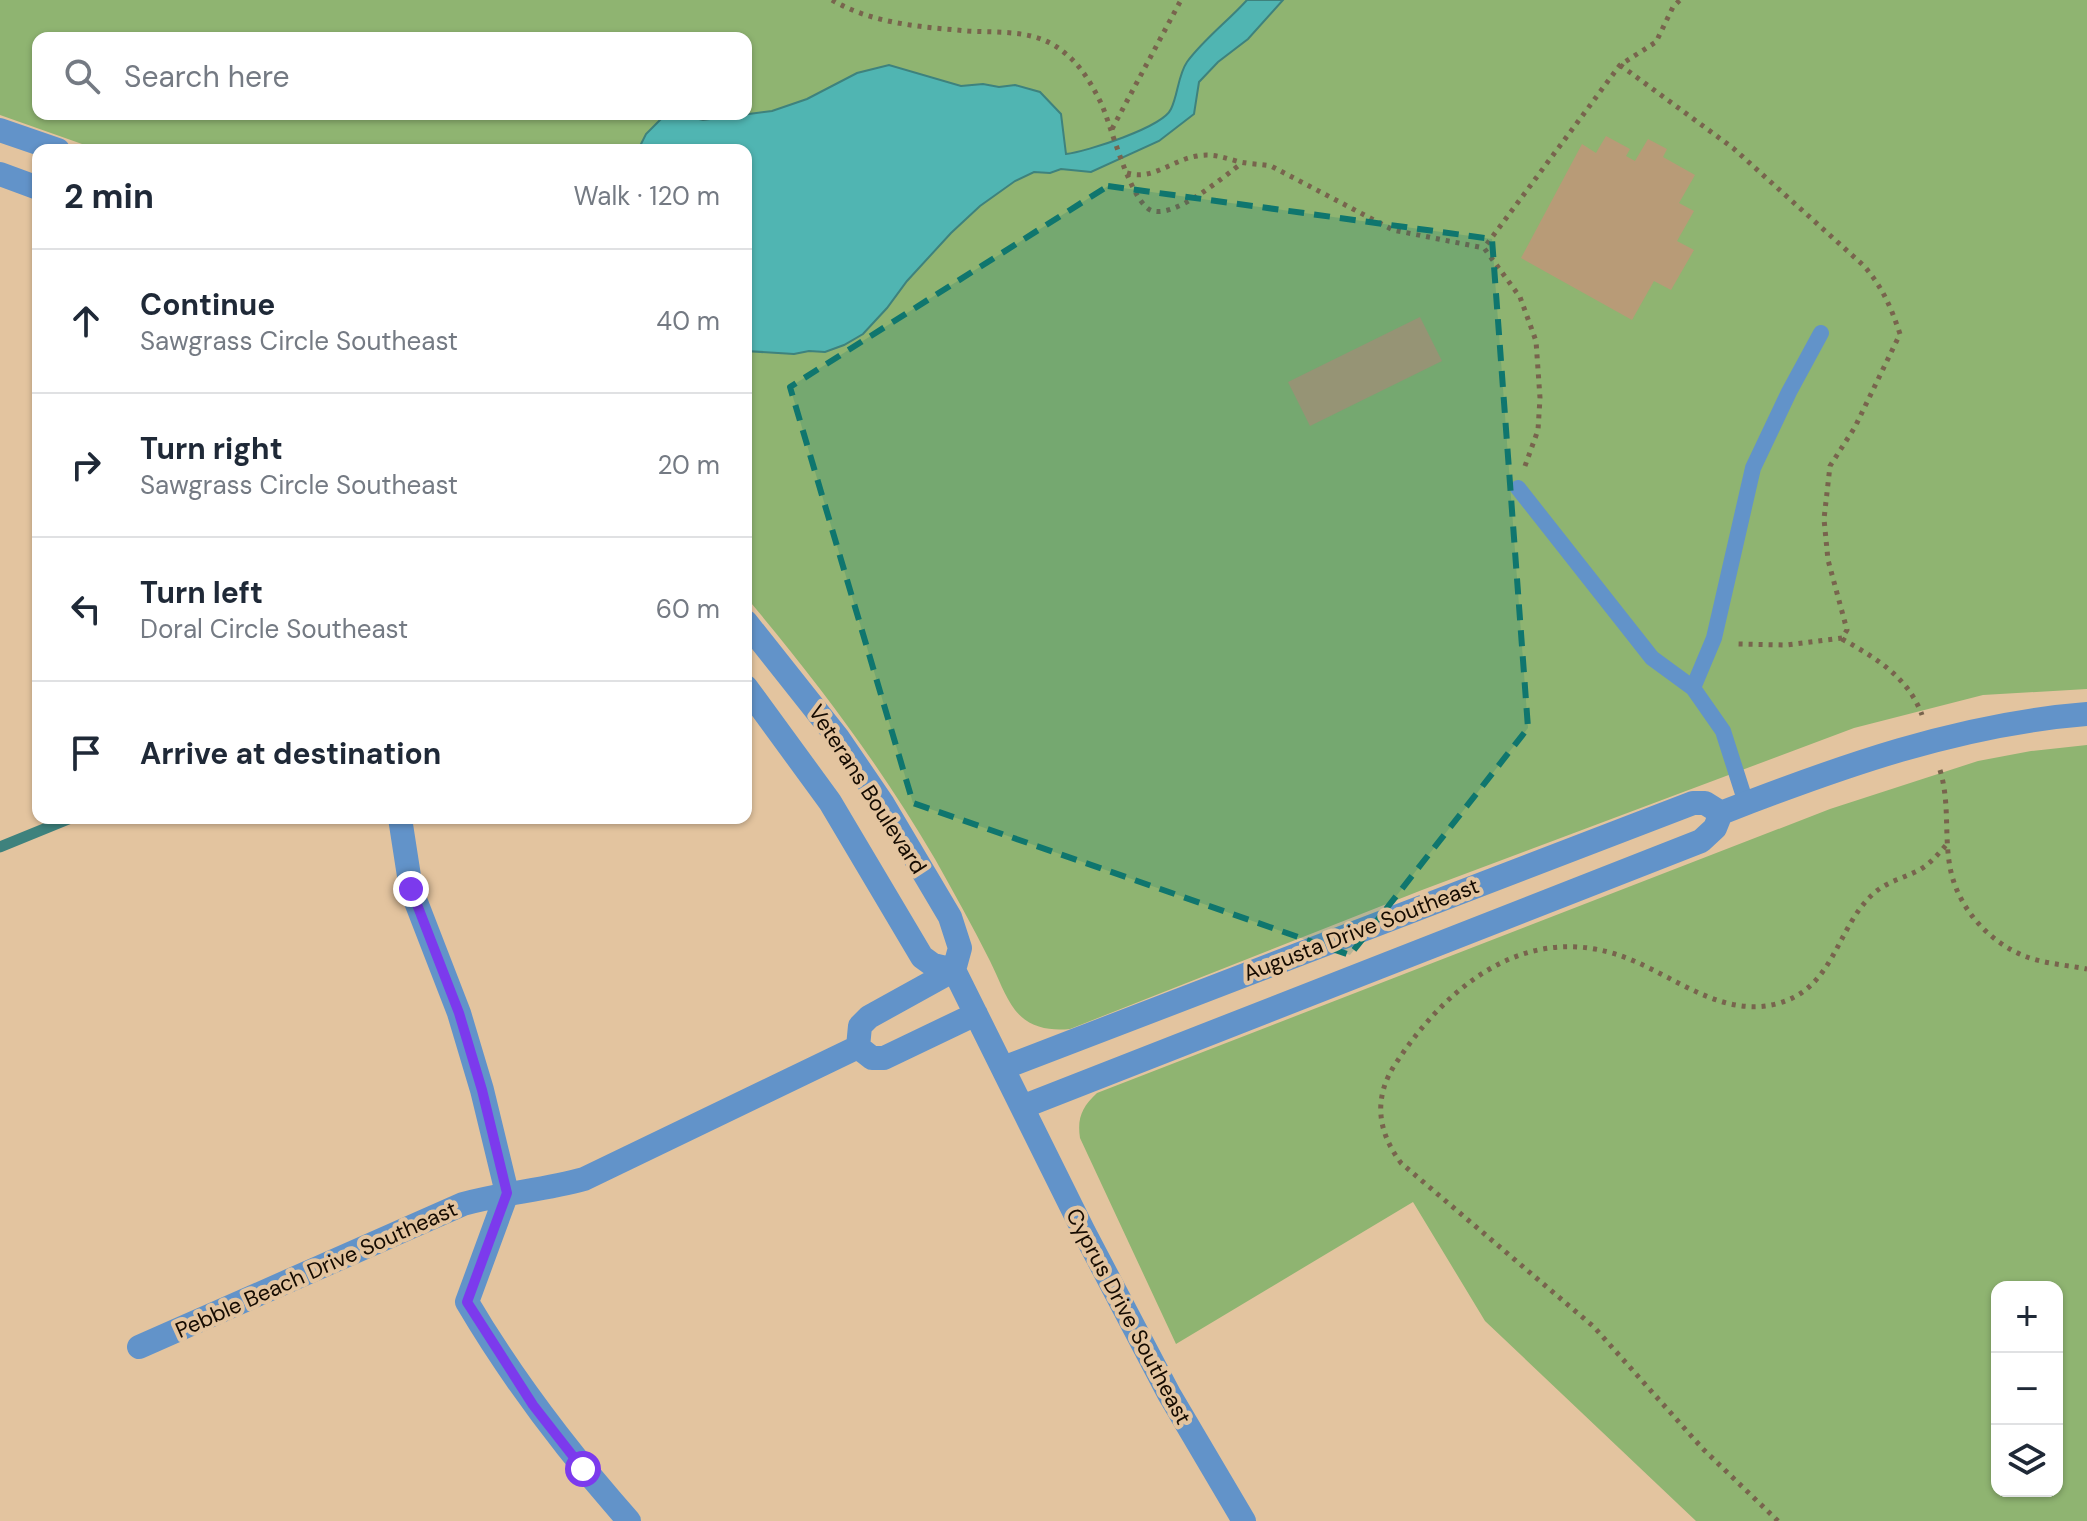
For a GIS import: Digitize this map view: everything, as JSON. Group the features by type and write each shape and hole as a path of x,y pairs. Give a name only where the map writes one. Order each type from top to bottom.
{"street":[{"path":"0,130 41,144"},
{"path":"0,174 32,186"},
{"name":"Veterans Boulevard","path":"752,629 791,675 883,804 950,917 960,948 954,970 1022,1107"},
{"name":"Veterans Boulevard","path":"752,695 830,802 922,957 933,965 954,970"},
{"name":"Augusta Drive Southeast","path":"1022,1107 1701,841 1715,828 1721,813 1809,779 1932,741 2036,718 2087,714"},
{"name":"Augusta Drive Southeast","path":"1003,1068 1693,803 1705,803 1721,813"},
{"path":"401,824 411,889 459,1013 507,1193 467,1302 533,1405 629,1521"},
{"path":"954,970 869,1017 860,1026 858,1047 872,1058 884,1058 976,1014"},
{"name":"Pebble Beach Drive Southeast","path":"139,1347 463,1204 584,1179 858,1047"},
{"name":"Cyprus Drive Southeast","path":"1022,1107 1169,1394 1244,1521"}],"lane":[{"path":"1693,688 1714,638 1753,468 1821,333"},
{"path":"1518,488 1652,658 1693,688 1723,731 1746,803"}],"path":[{"path":"832,0 876,19 940,29 1020,33 1051,43 1077,64 1089,81 1141,203 1154,212 1198,195 1242,163"},
{"path":"1111,129 1181,0"},
{"path":"1484,248 1620,65 1656,42 1673,7 1680,0"},
{"path":"1127,173 1144,176 1179,160 1199,155 1216,155 1242,163 1271,166 1393,230 1484,248 1520,297 1536,341 1540,398 1538,430 1518,488"},
{"path":"1842,638 1875,657 1901,679 1918,703 1947,797 1950,868 1961,899 1972,915 1993,938 2027,957 2087,969"},
{"path":"1778,1521 1703,1449 1594,1327 1401,1163 1385,1139 1381,1126 1381,1096 1394,1066 1436,1011 1479,975 1515,955 1534,950 1578,947 1609,952 1635,961 1693,991 1731,1004 1760,1007 1790,1000 1821,975 1856,916 1873,894 1926,865 1947,844"}],"highlighted area":[{"path":"1108,186 1492,239 1528,728 1350,955 913,803 790,387"}],"green space":[{"path":"0,0 2087,0 2087,689 1983,695 1854,728 1422,890 1070,1029 1040,1027 1027,1021 1011,1005 977,936 914,824 822,692 752,604 752,144 82,144 0,115"},
{"path":"2087,745 2087,1521 1696,1521 1485,1321 1413,1202 1176,1344 1080,1138 1082,1113 1097,1093 1830,809 1978,761"}],"water":[{"path":"1247,0 1283,0 1248,39 1218,62 1199,82 1194,114 1159,141 1091,172 1061,169 1050,173 1034,172 1015,181 980,206 951,233 863,334 825,352 752,351 752,144 641,144 660,120 752,120 752,114 772,111 807,99 857,73 889,65 961,86 1015,85 1040,92 1061,114 1066,154 1123,138 1165,116 1171,109 1187,62"}],"building":[{"path":"1606,136 1630,149 1626,156 1635,161 1648,139 1667,149 1663,157 1695,175 1679,203 1694,211 1677,241 1694,250 1671,290 1654,281 1632,320 1521,258 1582,144 1596,153"},
{"path":"1420,317 1442,361 1310,426 1288,382"}],"waterway":[{"path":"0,847 56,824"}],"route":[{"path":"411,889 459,1013 507,1193 467,1302 533,1405 583,1469"}]}
